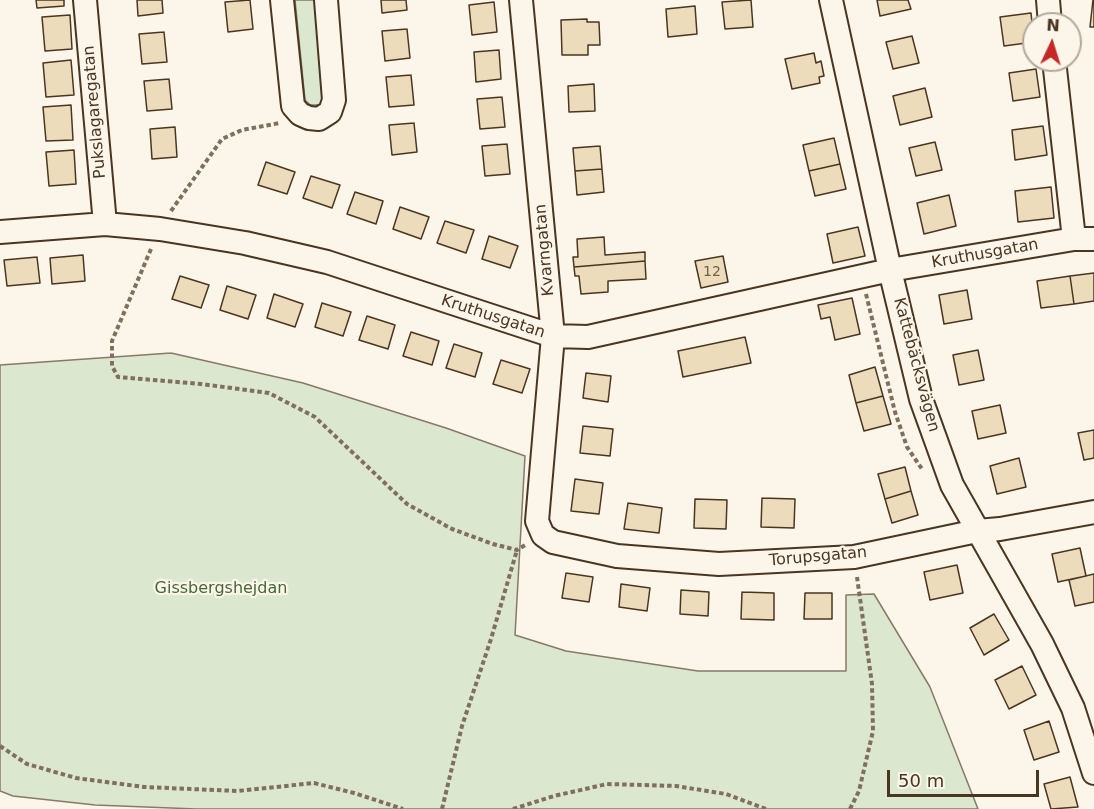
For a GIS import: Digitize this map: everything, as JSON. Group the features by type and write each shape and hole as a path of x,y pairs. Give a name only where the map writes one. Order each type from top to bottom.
{"street":[{"name":"Pukslagaregatan","path":"85,0 105,224"},
{"path":"282,0 293,106 300,114 320,119 330,112 334,99 326,0"},
{"name":"Kvarngatan","path":"522,0 553,336 537,521 543,535"},
{"name":"Kattebäcksvägen","path":"831,0 890,270 921,399 952,485 1042,644 1072,708 1094,773"},
{"path":"1056,72 1084,239"},
{"name":"Kruthusgatan","path":"0,232 105,224 160,229 245,243 327,262 553,336 588,338 890,270 1084,239"},
{"name":"Torupsgatan","path":"543,535 553,542 617,556 719,564 854,556 977,531 1094,512"}],"path":[{"path":"300,114 282,123 242,130 222,139 160,229 112,342 112,366 118,377 201,384 268,393 315,417 407,504 452,529 517,550"},
{"path":"442,809 462,726 517,550 543,535"},
{"path":"850,809 859,791 873,730 872,684 854,556"},
{"path":"0,746 27,764 76,778 144,788 238,791 314,783 403,809"},
{"path":"513,809 554,796 607,784 676,786 726,794 766,809"}],"green space":[{"path":"295,0 317,0 327,100 321,105 310,105 305,100"},
{"name":"Gissbergshejdan","path":"171,353 303,383 446,428 525,456 515,635 566,651 698,671 846,671 846,595 874,594 930,687 978,809 196,809 95,805 13,796 0,791 0,365"}],"building":[{"path":"36,0 64,0 64,6 37,8"},
{"path":"137,0 162,0 163,13 138,16"},
{"path":"250,0 253,29 228,32 225,2"},
{"path":"381,0 406,0 407,10 382,13"},
{"path":"751,0 753,27 725,29 722,2"},
{"path":"877,0 908,0 911,9 880,16"},
{"path":"1093,0 1094,27 1090,27"},
{"path":"494,2 497,32 472,35 469,5"},
{"path":"695,6 697,34 668,37 666,9"},
{"path":"1022,14 1022,44 1004,46 1000,17"},
{"path":"70,15 72,49 45,51 42,17"},
{"path":"587,19 587,22 599,22 600,45 588,45 588,55 562,55 561,20"},
{"path":"407,29 410,58 385,61 382,31"},
{"path":"164,32 167,62 142,64 139,34"},
{"path":"912,36 919,63 893,69 886,42"},
{"path":"499,50 501,79 476,82 474,52"},
{"path":"814,53 816,63 821,61 824,76 819,77 820,83 792,89 785,59"},
{"path":"71,60 74,95 46,97 43,63"},
{"path":"1036,72 1040,97 1013,101 1009,73"},
{"path":"411,75 414,105 389,107 386,77"},
{"path":"169,79 172,109 147,111 144,81"},
{"path":"594,84 595,111 569,112 568,86"},
{"path":"925,88 932,117 900,125 893,96"},
{"path":"502,97 505,127 480,129 477,99"},
{"path":"71,105 73,140 46,141 43,107"},
{"path":"414,123 417,152 392,155 389,125"},
{"path":"1043,126 1047,155 1015,160 1012,130"},
{"path":"175,127 177,157 152,159 150,129"},
{"path":"834,138 840,164 809,171 803,145"},
{"path":"935,142 942,170 916,176 909,148"},
{"path":"507,144 510,174 485,176 482,146"},
{"path":"600,146 602,169 575,171 573,148"},
{"path":"74,150 76,184 49,186 46,152"},
{"path":"266,162 295,172 287,194 258,185"},
{"path":"840,164 846,189 815,196 809,171"},
{"path":"602,169 604,192 577,195 575,171"},
{"path":"311,176 340,185 332,208 303,198"},
{"path":"1051,187 1054,218 1018,222 1015,191"},
{"path":"355,192 383,201 376,224 347,214"},
{"path":"949,195 956,226 924,234 917,203"},
{"path":"400,207 429,217 421,239 393,229"},
{"path":"445,221 474,230 466,253 437,243"},
{"path":"858,227 865,256 833,263 827,234"},
{"path":"489,236 518,246 510,268 482,259"},
{"path":"604,237 605,255 645,252 645,261 574,267 573,257 578,257 577,239"},
{"path":"83,255 85,281 52,284 50,258"},
{"path":"723,256 728,282 701,288 695,261"},
{"path":"37,257 40,283 7,286 4,260"},
{"path":"645,261 646,279 608,281 608,292 581,294 579,276 575,276 574,267"},
{"path":"1094,273 1094,301 1074,304 1070,276"},
{"path":"180,276 209,285 201,308 172,299"},
{"path":"1070,276 1074,304 1041,308 1037,281"},
{"path":"227,286 256,295 248,319 220,310"},
{"path":"967,290 972,319 944,324 939,295"},
{"path":"274,294 303,304 295,327 267,318"},
{"path":"852,298 860,334 835,340 830,317 821,319 818,305"},
{"path":"322,303 351,312 343,336 315,327"},
{"path":"367,316 395,325 388,349 359,340"},
{"path":"411,332 439,341 432,365 403,356"},
{"path":"745,337 751,363 683,377 678,351"},
{"path":"454,344 482,353 475,377 446,368"},
{"path":"978,350 984,380 959,385 953,355"},
{"path":"501,360 530,369 522,393 493,384"},
{"path":"875,367 883,396 856,403 849,375"},
{"path":"586,373 611,376 608,402 583,398"},
{"path":"883,396 891,424 864,431 856,403"},
{"path":"1000,405 1006,433 978,439 972,411"},
{"path":"583,426 613,429 610,456 580,453"},
{"path":"1094,430 1094,458 1084,460 1078,433"},
{"path":"1019,458 1026,487 997,494 990,466"},
{"path":"905,467 911,491 885,499 878,474"},
{"path":"575,479 603,483 599,514 571,511"},
{"path":"911,491 918,515 892,523 885,499"},
{"path":"762,498 795,499 794,528 761,527"},
{"path":"695,499 727,500 726,529 694,528"},
{"path":"628,503 662,508 659,533 624,529"},
{"path":"1080,548 1086,576 1058,582 1052,554"},
{"path":"957,565 963,593 930,600 924,572"},
{"path":"566,573 593,577 589,602 562,598"},
{"path":"1094,574 1094,602 1075,606 1069,580"},
{"path":"621,584 650,588 647,611 619,607"},
{"path":"681,590 709,592 708,616 680,614"},
{"path":"742,592 774,593 774,620 741,619"},
{"path":"805,593 832,593 832,619 804,619"},
{"path":"994,614 1009,640 984,655 970,628"},
{"path":"1022,666 1036,695 1009,709 995,680"},
{"path":"1049,721 1059,752 1034,760 1024,730"},
{"path":"1070,777 1078,807 1051,809 1044,784"}]}
